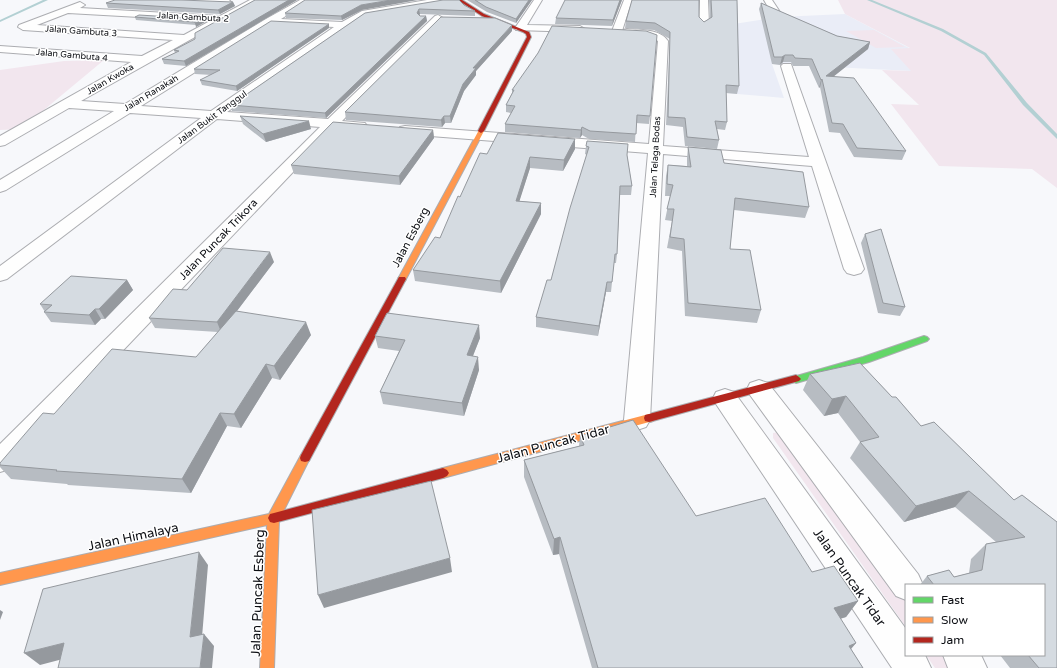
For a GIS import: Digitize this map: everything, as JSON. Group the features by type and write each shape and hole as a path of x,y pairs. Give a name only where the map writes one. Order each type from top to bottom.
{"main road":[{"path":"460,0 497,21 520,28"},
{"name":"Jalan Esberg","path":"272,518 479,136 529,37 528,33 520,28"},
{"path":"725,398 866,360 924,339"},
{"name":"Jalan Puncak Tidar","path":"272,518 637,420 725,398"},
{"name":"Jalan Himalaya","path":"0,579 272,518"},
{"name":"Jalan Puncak Esberg","path":"267,668 272,518"}],"street":[{"path":"183,0 254,2"},
{"name":"Jalan Bukit Tanggul","path":"0,275 214,115 358,16 443,0"},
{"path":"520,28 538,0"},
{"path":"605,30 628,0"},
{"path":"704,0 704,24"},
{"path":"768,0 775,12"},
{"name":"Jalan Ranakah","path":"0,187 270,21 308,1"},
{"name":"Jalan Gambuta 3","path":"23,27 86,2"},
{"name":"Jalan Kwoka","path":"0,142 144,60 254,2"},
{"name":"Jalan Gambuta 2","path":"66,10 344,25"},
{"path":"368,14 407,16"},
{"name":"Jalan Puncak Trikora","path":"0,461 436,18"},
{"path":"475,20 497,21"},
{"path":"11,31 23,27"},
{"name":"Jalan Gambuta 3","path":"23,27 186,38"},
{"name":"Jalan Telaga Bodas","path":"520,28 536,27 605,30 654,34 663,39 637,420"},
{"name":"Jalan Gambuta 4","path":"0,49 144,60"},
{"path":"787,66 854,269"},
{"path":"67,104 376,128"},
{"path":"392,129 818,162"},
{"path":"0,133 21,131"},
{"path":"759,389 906,584"},
{"name":"Jalan Puncak Tidar","path":"725,398 913,668"},
{"path":"961,656 969,668"}],"shaded area":[{"path":"838,0 1057,0 1057,188 1032,169 939,166 891,104 919,105 882,70 911,71 891,49 910,48 845,14"},
{"path":"845,14 911,49 892,49 912,71 772,64 784,98 726,93 726,96 675,91 734,24 779,17"},
{"path":"874,30 905,47 876,48 846,31"},
{"path":"104,60 21,129 0,130 0,70 64,61"},
{"path":"779,432 784,435 905,600 905,626 773,438 773,433"},
{"path":"927,656 946,656 955,668 935,668"}],"building":[{"path":"115,0 233,2 218,10 106,3"},
{"path":"255,0 289,0 184,61 162,59 179,51 174,50 195,39 195,33"},
{"path":"305,0 391,0 361,5 341,16 285,13"},
{"path":"443,0 459,0 464,5 475,11 419,9 417,13 420,16 426,16 325,113 231,105 365,13"},
{"path":"475,0 529,0 516,19 486,7"},
{"path":"565,0 620,0 613,20 556,18"},
{"path":"632,0 699,0 699,17 704,22 712,17 711,0 737,0 739,86 726,85 727,122 715,121 719,140 687,137 685,118 668,117 670,32 655,23 626,21"},
{"path":"761,3 837,36 870,42 826,76 854,78 906,151 857,148 843,124 832,123 822,79 821,80 812,59 795,58 793,55 774,57"},
{"path":"139,15 204,19 195,23 135,17"},
{"path":"441,17 495,18 512,25 473,68 476,68 463,84 450,116 444,116 441,120 345,112"},
{"path":"271,21 329,24 236,86 200,80 220,70 194,69"},
{"path":"552,26 646,31 657,35 650,116 637,115 636,134 590,131 582,127 581,130 505,124 515,106 506,105 514,90 512,90 538,53"},
{"path":"240,116 309,121 263,134"},
{"path":"333,122 433,130 399,176 291,165"},
{"path":"498,133 575,139 564,160 530,157 516,201 541,203 500,281 413,270 435,237 440,238 458,196 460,197 480,153 487,154"},
{"path":"587,141 628,144 627,155 632,186 620,186 617,254 615,254 612,282 607,282 599,326 536,317 547,280 551,280 570,208 589,147 586,146"},
{"path":"688,147 721,150 724,163 803,172 809,207 735,198 730,249 750,250 761,310 688,303 684,239 670,237 674,209 667,209 673,185 667,184 668,165 691,167"},
{"path":"881,229 905,307 883,303 865,234"},
{"path":"223,248 270,252 217,322 149,318 173,289 187,290"},
{"path":"71,276 127,280 99,309 95,309 89,315 44,312 52,305 40,304"},
{"path":"236,311 306,322 274,366 266,364 234,414 220,413 182,479 56,471 57,470 0,465 0,463 43,413 54,414 112,349 196,357"},
{"path":"387,313 479,325 467,355 478,357 462,403 380,392 405,340 375,336"},
{"path":"860,363 892,397 896,397 921,426 934,422 1014,500 1022,495 1057,522 1057,668 1039,668 1029,656 1045,656 1045,584 933,584 927,576 949,570 954,577 982,570 986,544 1025,537 969,491 916,506 860,442 879,437 846,396 832,399 810,374"},
{"path":"633,420 696,516 765,498 812,572 834,566 858,601 834,608 856,643 849,646 863,668 598,668 560,537 554,539 524,460 584,445 580,436"},
{"path":"431,481 450,558 318,595 312,510"},
{"path":"199,552 190,637 204,634 200,668 58,668 64,643 24,653 43,589"}],"waterway":[{"path":"0,21 46,0"},
{"path":"869,0 942,30 985,54 1025,104 1057,137"}],"traffic: fast":[{"path":"796,379 866,360 924,339"}],"traffic: slow":[{"path":"402,279 481,131"},
{"path":"443,473 649,418"},
{"path":"267,668 273,518 305,458"},
{"path":"0,579 274,518"}],"traffic: jam":[{"path":"460,0 483,15 528,33 529,37 481,131"},
{"path":"305,458 402,279"},
{"path":"649,418 796,379"},
{"path":"274,518 443,473"}]}
